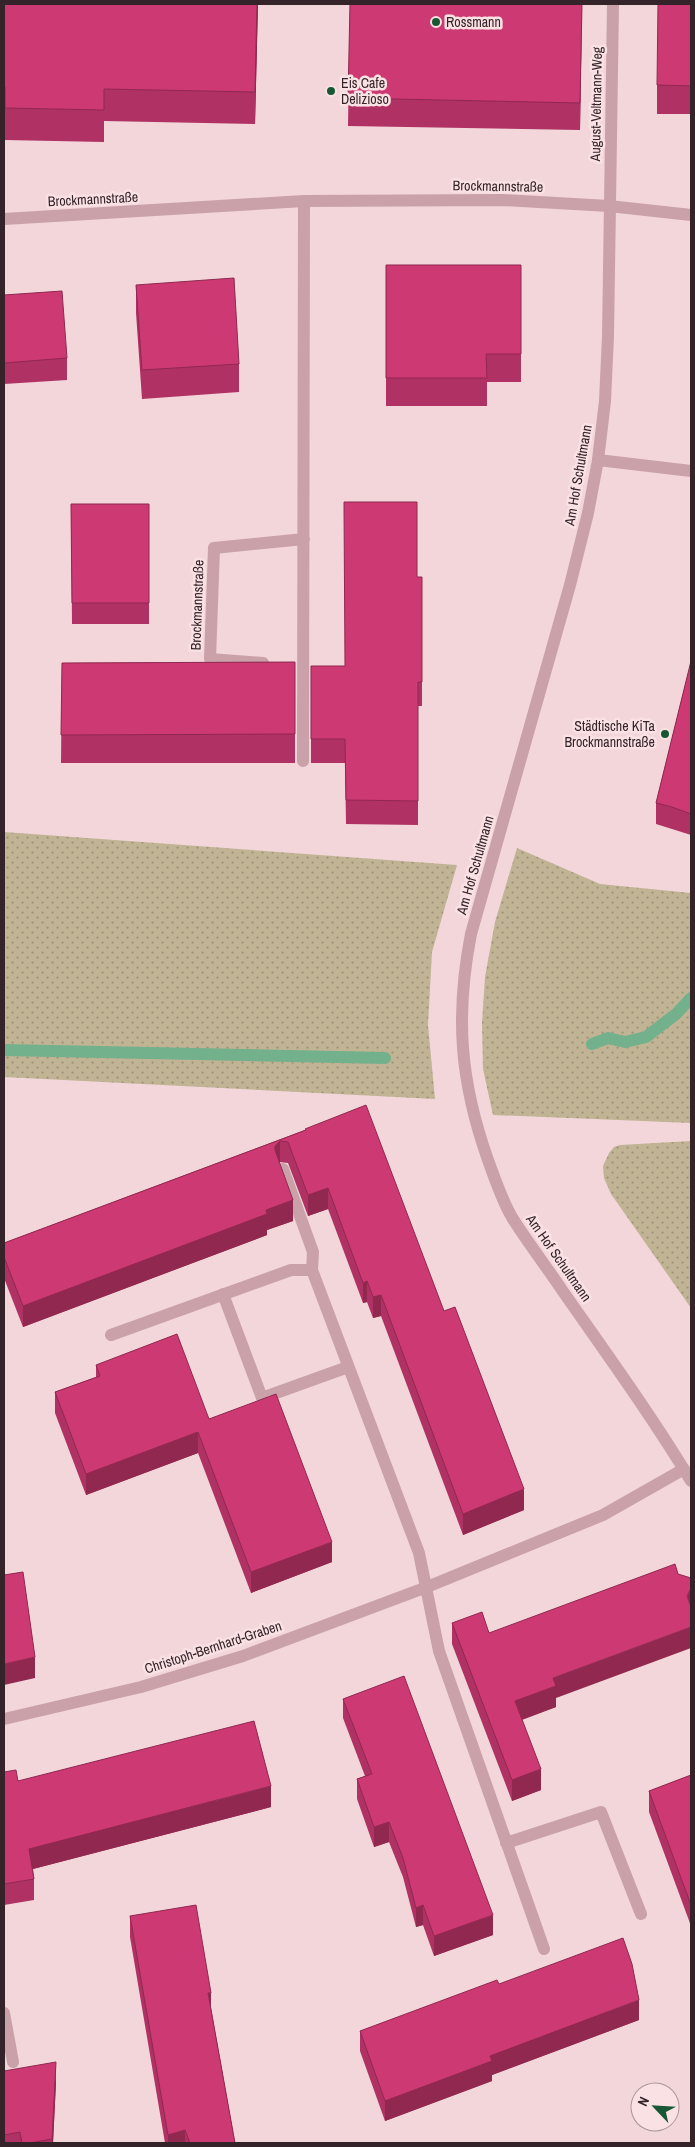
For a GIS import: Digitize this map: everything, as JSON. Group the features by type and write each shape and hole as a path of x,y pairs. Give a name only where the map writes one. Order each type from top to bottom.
{"street":[{"name":"August-Veltmann-Weg","path":"609,206 613,4"},
{"name":"Brockmannstraße","path":"4,219 304,201 503,200 609,206 691,215"},
{"path":"303,761 299,666 304,539 304,201"},
{"name":"Am Hof Schultmann","path":"609,206 608,336 605,400 598,460 588,513 570,585 471,934 463,972 461,1004 463,1053 471,1107 496,1181 512,1218 691,1481"},
{"path":"598,460 691,471"},
{"name":"Brockmannstraße","path":"275,664 210,659 214,548 304,539"},
{"path":"283,1169 313,1252 312,1270 419,1553 439,1651 544,1948"},
{"path":"111,1335 291,1270 312,1270"},
{"path":"223,1294 262,1398 348,1368"},
{"name":"Christoph-Bernhard-Graben","path":"4,1719 140,1687 243,1656 427,1587 603,1515 684,1469"},
{"path":"506,1844 601,1812 640,1914"},
{"path":"4,2013 13,2062"}],"shaded area":[{"path":"4,832 457,865 432,952 428,1025 435,1099 4,1077"},
{"path":"517,848 600,884 691,893 691,1123 493,1115 483,1069 482,1023 485,977 495,922"},
{"path":"691,1141 691,1308 611,1194 604,1178 603,1166 609,1153 614,1147 620,1145"}],"building":[{"path":"4,4 257,4 255,92 104,89 104,110 5,108"},
{"path":"350,4 582,4 580,103 348,98"},
{"path":"658,4 691,4 691,86 657,85"},
{"path":"386,265 521,265 521,354 486,354 487,378 386,378"},
{"path":"234,278 239,364 142,370 136,285"},
{"path":"62,291 67,358 4,363 4,295"},
{"path":"344,502 417,502 417,577 422,577 422,682 418,682 418,801 346,800 345,739 311,739 311,666 345,666"},
{"path":"71,504 149,504 149,603 72,603"},
{"path":"691,661 691,814 656,803"},
{"path":"295,662 295,734 61,735 62,663"},
{"path":"366,1105 444,1311 455,1307 524,1489 463,1514 381,1295 373,1297 367,1281 363,1283 328,1188 308,1195 288,1142 280,1141 275,1146 275,1150 293,1200 266,1210 267,1214 23,1306 4,1257 4,1243 306,1130"},
{"path":"177,1334 209,1419 276,1394 332,1542 251,1572 198,1432 86,1474 55,1392 100,1376 96,1365"},
{"path":"675,1564 678,1574 691,1578 691,1588 687,1596 691,1607 691,1627 553,1678 556,1686 515,1701 541,1769 512,1780 452,1623 482,1612 489,1633"},
{"path":"23,1572 35,1657 4,1664 4,1575"},
{"path":"404,1676 493,1915 434,1936 423,1905 416,1908 403,1858 389,1822 374,1827 357,1779 372,1774 343,1699"},
{"path":"254,1721 271,1786 29,1849 34,1879 4,1884 4,1772 16,1770 18,1781"},
{"path":"691,1775 691,1905 649,1791"},
{"path":"196,1905 211,1993 208,1993 235,2143 190,2143 185,2130 168,2135 130,1916"},
{"path":"623,1938 632,1964 639,2000 490,2056 492,2061 385,2101 360,2031 497,1980 499,1984"},
{"path":"56,2062 52,2139 22,2143 20,2132 4,2135 4,2071"}],"waterway":[{"path":"592,1044 608,1038 625,1042 646,1037 676,1014 691,998"},
{"path":"4,1050 385,1058"}],"place":[{"name":"Rossmann","path":"436,22"},
{"name":"Eis Cafe Delizioso","path":"331,91"},
{"name":"Städtische KiTa Brockmannstraße","path":"665,734"}]}
